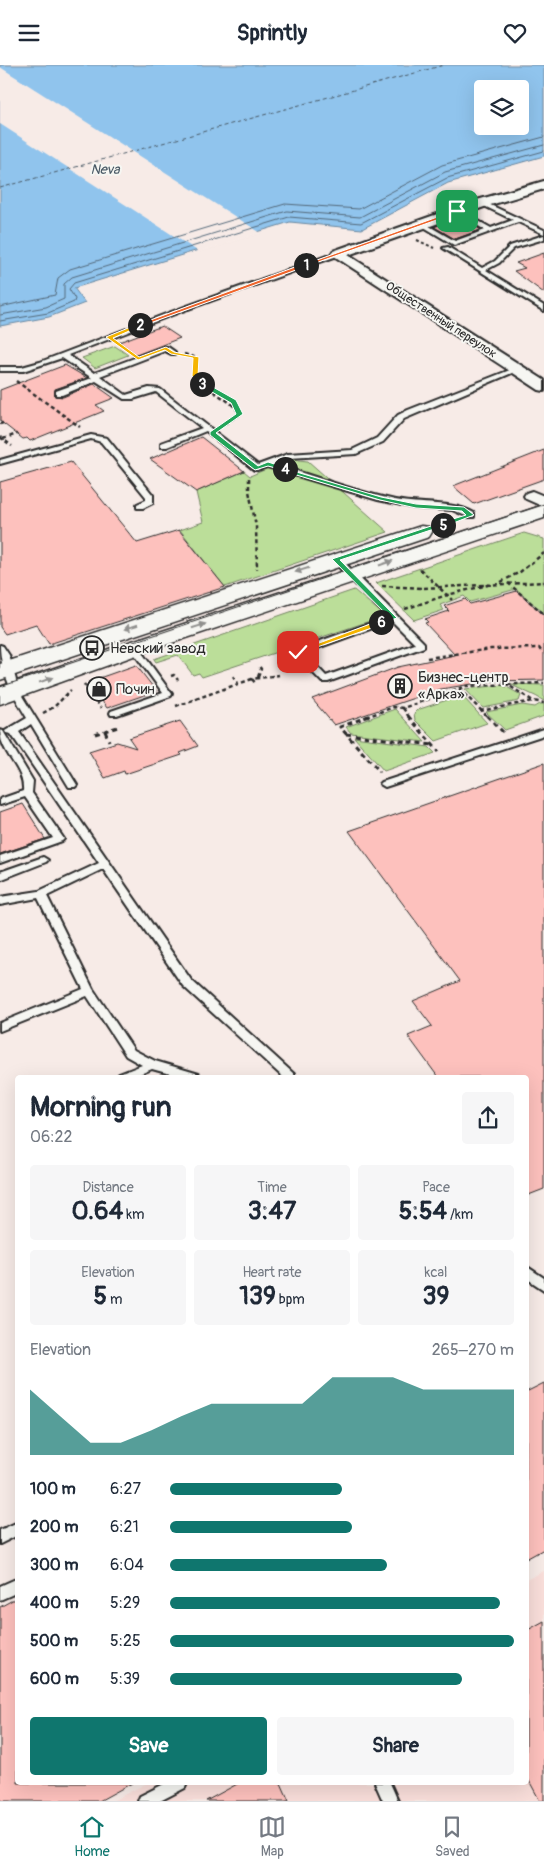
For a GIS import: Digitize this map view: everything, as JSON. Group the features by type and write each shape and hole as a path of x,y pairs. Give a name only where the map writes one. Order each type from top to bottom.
{"main road":[{"path":"4,671 471,515 541,500"},
{"path":"7,694 134,648 355,579 541,500"}],"street":[{"path":"338,253 457,211 544,185"},
{"name":"Общественный переулок","path":"338,253 544,387"}],"lane":[{"path":"482,203 544,232"},
{"path":"457,211 490,230"},
{"path":"422,224 454,243 518,220"},
{"path":"482,270 497,262 512,247 544,237"},
{"path":"446,248 544,309"},
{"path":"0,369 23,369 42,363 338,253"},
{"path":"59,393 74,384 166,348 173,353"},
{"path":"63,355 124,397 128,398 151,389 158,390 257,468 288,456 353,452 380,440 401,417 410,412 517,369"},
{"path":"42,363 51,370"},
{"path":"164,445 209,431"},
{"path":"0,461 90,437 104,440 150,497 150,501 140,506"},
{"path":"268,464 380,498 416,506 464,509 471,515"},
{"path":"336,559 421,645 325,680 298,652 392,616"},
{"path":"0,647 5,655 4,671 7,694 32,719 72,785"},
{"path":"134,648 168,694"},
{"path":"114,713 168,694 178,696"},
{"path":"0,861 59,839 27,793 28,781 0,731 14,731 32,719"},
{"path":"14,731 187,983 288,1075"},
{"path":"387,783 544,732"},
{"path":"0,802 27,793"},
{"path":"0,876 43,860"},
{"path":"0,901 41,894 105,863"},
{"path":"41,894 89,991 130,1053 152,1065 188,1075"},
{"path":"0,1027 89,991"},
{"path":"128,1075 152,1065"},
{"path":"529,1273 544,1285"},
{"path":"0,1537 15,1530"},
{"path":"0,1593 15,1586"},
{"path":"145,1801 176,1785"},
{"path":"383,1785 391,1801"}],"path":[{"path":"402,231 430,248 440,249 450,256 455,254"},
{"path":"173,353 197,358 195,370 198,380 211,390 234,401 238,408 240,414 236,418 209,431"},
{"path":"10,377 90,437"},
{"path":"3,439 17,434"},
{"path":"0,437 18,451"},
{"path":"257,468 249,477 249,491 256,526 257,573"},
{"path":"392,616 447,595 499,583 520,572 544,553"},
{"path":"416,565 452,600"},
{"path":"355,579 398,588 507,582 544,582"},
{"path":"507,582 544,614"},
{"path":"400,653 408,661 450,653 490,649 539,648 541,651"},
{"path":"258,677 261,669 259,666"},
{"path":"173,707 238,683 258,677 279,675"},
{"path":"233,676 238,683"},
{"path":"252,679 256,685"},
{"path":"82,680 101,707"},
{"path":"387,783 340,727 394,707 403,708 459,689 503,683 544,683"},
{"path":"503,683 533,701 544,703"},
{"path":"32,719 54,707 76,685"},
{"path":"459,689 499,730 507,732"},
{"path":"480,711 533,701"},
{"path":"403,708 440,752 436,757"},
{"path":"95,734 122,726"},
{"path":"105,731 109,741"},
{"path":"346,733 434,745"}],"shaded area":[{"path":"544,1571 544,1801 112,1801 143,1785 529,1785 529,1578"}],"green space":[{"path":"115,346 128,355 95,368 82,358"},
{"path":"289,459 308,461 388,532 225,587 180,530 203,522 196,492 244,471 250,476"},
{"path":"524,533 544,539 544,613 516,589 470,602 464,596 440,605 444,610 414,620 376,583"},
{"path":"354,590 381,613 382,617 202,677 199,673 193,675 178,655 156,662 154,659"},
{"path":"510,684 544,685 544,701 536,696"},
{"path":"503,685 521,695 519,701 483,708 465,689"},
{"path":"456,697 465,699 487,723 436,741 415,720 414,713 417,710"},
{"path":"544,704 544,716 505,730 486,712 522,705 535,707"},
{"path":"395,709 425,742 351,733 346,727"},
{"path":"354,737 429,747 435,753 384,771"}],"water":[{"name":"Neva","path":"0,65 544,65 544,156 448,183 362,229 290,222 74,288 85,303 49,317 0,326"}],"pier":[{"path":"0,67 261,233 199,252 0,124"}],"building":[{"path":"460,217 481,230 455,239 434,227"},
{"path":"544,253 544,293 514,271 525,268 516,263"},
{"path":"162,326 180,338 136,355 119,342"},
{"path":"65,365 87,378 55,389 55,396 63,397 94,384 114,398 96,405 104,411 30,441 27,438 23,439 0,421 0,390"},
{"path":"201,437 244,471 196,492 150,459"},
{"path":"544,450 544,479 474,504 453,486"},
{"path":"71,462 137,543 179,530 225,587 49,644 36,624 5,634 0,627 0,482"},
{"path":"517,591 544,615 544,680 491,681 441,689 334,725 312,699 398,667 455,655 425,623 428,622 425,619 449,611 444,606 465,599 470,604"},
{"path":"136,665 156,691 107,708 88,682"},
{"path":"180,721 198,746 180,753 182,755 125,774 124,771 105,778 89,751 117,742 136,748 129,738"},
{"path":"544,763 544,1189 529,1195 529,1075 437,1075 408,1036 432,1026 413,1001 460,981 349,831"},
{"path":"23,804 45,839 0,854 0,812"},
{"path":"544,1383 544,1549 529,1557 529,1390"},
{"path":"15,1599 15,1785 128,1785 99,1801 0,1801 0,1607"},
{"path":"544,1621 544,1801 540,1801 529,1781 529,1629"},
{"path":"235,1785 282,1785 289,1801 206,1801"}],"ferry route":[{"path":"0,188 444,65"}],"tram line":[{"path":"0,687 544,504"}],"place":[{"name":"Невский завод","path":"92,648"},
{"name":"Бизнес-центр «Арка»","path":"400,686"},
{"name":"Почин","path":"99,689"}],"route":[{"path":"298,652 394,618 336,559 471,515 464,509 416,506 380,498 268,464 257,468 212,433 240,414 234,401 221,396 198,380 195,376 197,358 173,353 166,348 138,359 109,337 457,211"}]}
